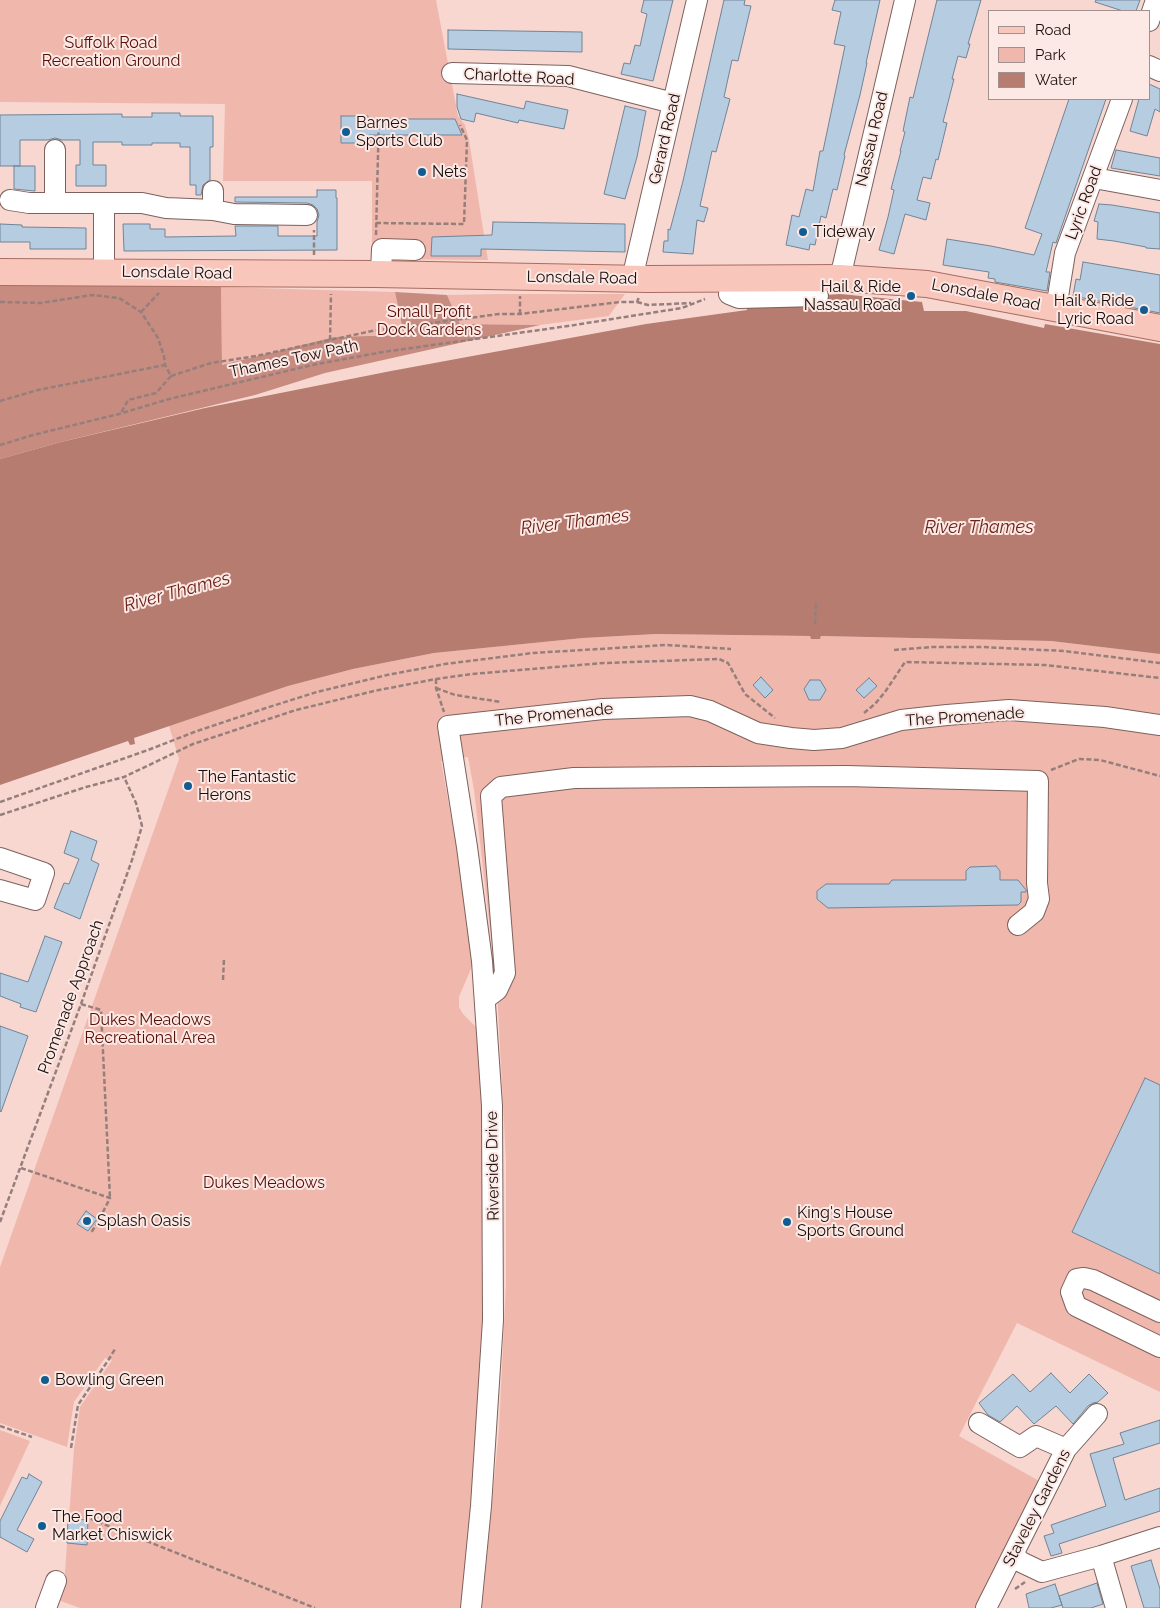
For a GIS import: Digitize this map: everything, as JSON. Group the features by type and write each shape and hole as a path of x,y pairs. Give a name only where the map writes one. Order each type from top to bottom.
{"main road":[{"name":"Lonsdale Road","path":"0,272 381,274 639,287 840,278 927,284 1160,328"}],"street":[{"name":"Gerard Road","path":"639,287 673,103 697,0"},
{"name":"Nassau Road","path":"840,278 904,0"},
{"path":"1150,17 1156,0"},
{"name":"Charlotte Road","path":"452,73 568,76 673,103"},
{"name":"Lyric Road","path":"1056,309 1066,253 1122,100"},
{"path":"55,150 55,202"},
{"path":"1094,178 1160,190"},
{"path":"10,200 29,203 142,202 166,208 213,200 234,214 307,215"},
{"path":"104,203 104,272"},
{"path":"381,274 382,249 415,250"},
{"path":"730,294 739,298 818,296"},
{"name":"The Promenade","path":"448,726 603,709 690,706 710,711 758,733 814,740 842,738 900,720 1009,710 1105,717 1160,725"},
{"name":"Riverside Drive","path":"448,726 467,846 485,999 492,1106 494,1320 481,1506 471,1608"},
{"path":"485,999 497,990 505,973 491,796 501,787 574,778 846,776 1038,781 1037,884 1039,899 1034,912 1018,925"},
{"path":"0,858 44,873 35,900 2,897"},
{"path":"1160,1312 1093,1280 1077,1279 1071,1292 1076,1306 1160,1347"},
{"name":"Staveley Gardens","path":"986,1608 1066,1449 1096,1414"},
{"path":"979,1423 1020,1447 1036,1436 1066,1449"},
{"path":"1014,1554 1021,1562 1042,1572 1160,1537"},
{"path":"1101,1556 1116,1608"},
{"path":"46,1608 56,1581"}],"path":[{"path":"376,240 379,115"},
{"path":"376,223 464,224 467,140 460,125"},
{"path":"307,215 315,216 330,340"},
{"path":"387,223 388,228"},
{"path":"120,414 128,400 156,393 172,376 211,363 256,356 372,331 499,314 520,314 620,302 639,287 648,305 694,303"},
{"path":"0,302 41,303 92,295 119,298 141,312 158,338 165,365 172,376"},
{"name":"Thames Tow Path","path":"0,445 120,414 169,399 320,364 382,352 682,308 709,298"},
{"path":"141,312 151,302"},
{"path":"0,401 38,390 165,365"},
{"path":"815,624 816,602"},
{"path":"0,802 266,708 317,692 387,675 445,664 533,653 666,645 732,649"},
{"path":"894,650 932,647 1064,651 1160,663"},
{"path":"0,815 107,780 124,777 193,744 254,723 296,710 436,679 521,669 604,663 719,659 728,663 745,694 777,719"},
{"path":"858,716 875,704 905,662 1045,666 1160,678"},
{"path":"436,679 436,688 448,726"},
{"path":"436,688 456,695 504,702"},
{"path":"1038,781 1048,771 1079,759 1100,760 1160,776"},
{"name":"Promenade Approach","path":"0,1222 81,1004 132,860 142,826 136,803 124,777"},
{"path":"223,980 224,958"},
{"path":"81,1004 101,1010 110,1198 91,1233"},
{"path":"21,1168 110,1198"},
{"path":"71,1448 78,1406 115,1349"},
{"path":"0,1426 32,1436"},
{"path":"69,1514 86,1517 315,1608"}],"green space":[{"name":"Barnes Sports Club","path":"0,0 436,0 458,116 465,125 469,140 488,260 372,259 372,181 223,181 225,104 0,102"},
{"name":"Small Profit Dock Gardens","path":"0,283 177,284 221,287 222,365 334,337 404,335 395,292 447,295 460,324 540,325 325,373 255,395 61,442 0,459"},
{"path":"221,287 395,292 404,335 334,337 222,365"},
{"path":"625,294 609,316 540,325 460,324 447,295"},
{"path":"656,634 810,636 811,639 820,639 821,636 1051,641 1160,654 1160,1392 1017,1323 959,1436 1041,1482 978,1608 482,1608 499,1429 506,1284 506,1161 497,990 474,790 468,757 441,761 467,906 473,964 459,997 459,1007 463,1014 480,1031 485,1172 485,1321 474,1503 462,1608 80,1608 58,1600 64,1585 74,1449 80,1407 112,1360 105,1358 74,1402 67,1447 0,1423 0,1267 179,759 169,726 288,686 353,669 434,653 583,638"},
{"path":"0,1430 30,1441 0,1506"}],"water":[{"name":"River Thames","path":"840,294 922,302 924,311 966,311 1044,328 1045,324 1160,344 1160,654 1051,641 821,636 820,639 811,639 810,636 656,634 583,638 434,653 353,669 288,686 134,738 135,744 130,745 128,741 0,785 0,459 61,442 205,408 391,371 646,324 747,310 746,301"}],"building":[{"path":"644,0 673,0 653,81 621,74 624,63 630,64 635,45 640,46 647,14 641,12"},
{"path":"724,0 745,0 744,5 751,6 738,61 732,60 724,97 730,99 716,152 712,151 700,206 708,208 704,222 697,220 693,254 663,252 664,241 668,241 668,229 670,230 683,181"},
{"path":"835,0 880,0 837,190 833,189 826,218 821,216 815,245 810,244 809,250 786,245 792,215 799,217 806,189 813,191 820,151 823,151 845,46 834,44 841,12 832,10"},
{"path":"937,0 981,0 968,44 970,44 966,58 958,56 943,122 947,123 938,160 936,159 931,179 923,177 917,200 930,203 926,220 905,214 894,254 879,250 894,190 891,189 905,132 903,131 910,97 913,98"},
{"path":"1096,0 1140,0 1136,10 1120,10 1095,2"},
{"path":"448,30 582,32 582,52 448,49"},
{"path":"1150,84 1160,89 1160,112 1155,109 1147,136 1130,131 1139,100 1150,100"},
{"path":"457,94 524,109 526,101 568,110 564,129 519,120 518,123 476,113 474,122 461,119 457,107"},
{"path":"1069,100 1106,100 1056,243 1053,242 1046,272 1050,272 1047,291 995,282 995,279 988,278 989,272 943,265 947,239 1034,255 1042,234 1025,228"},
{"path":"625,106 646,111 637,157 625,199 604,194"},
{"path":"152,113 180,113 180,116 213,116 213,147 210,147 210,180 203,185 201,195 196,195 196,185 190,185 190,147 180,147 180,143 122,145 122,142 93,142 93,165 106,165 106,186 76,186 76,165 80,165 80,140 55,138 48,140 20,140 20,166 0,166 0,115 122,114 122,117 152,117"},
{"path":"341,116 368,116 368,119 455,119 462,135 369,135 369,143 341,143"},
{"path":"1116,150 1160,158 1160,176 1111,168"},
{"path":"14,166 35,166 35,191 14,189"},
{"path":"317,190 336,190 337,250 124,251 123,224 150,224 150,229 165,229 165,237 236,236 235,226 278,226 278,236 317,236 319,215 313,205 307,203 235,202 235,197 317,197"},
{"path":"1099,204 1160,213 1160,249 1097,239 1098,222 1094,221"},
{"path":"493,222 625,224 625,252 481,249 481,256 431,256 432,237 492,235"},
{"path":"0,224 22,225 22,227 86,228 86,249 30,249 30,242 0,242"},
{"path":"1083,262 1160,275 1160,313 1073,296 1076,279 1080,280"},
{"path":"761,677 773,690 765,698 753,685"},
{"path":"869,678 877,686 864,698 856,690"},
{"path":"810,680 820,680 826,690 820,700 809,700 804,689"},
{"path":"71,831 97,841 91,860 99,864 80,919 54,908 64,883 69,884 79,859 64,853"},
{"path":"996,866 1000,871 1000,880 1018,880 1026,890 1026,892 1021,892 1021,902 1018,905 828,908 817,899 817,891 826,884 889,884 892,880 966,880 966,871 970,867"},
{"path":"45,936 62,942 36,1012 20,1007 21,1004 0,996 0,973 28,982"},
{"path":"0,1026 28,1036 1,1112 0,1111"},
{"path":"1145,1078 1160,1085 1160,1274 1072,1232"},
{"name":"Splash Oasis","path":"86,1211 97,1219 88,1231 77,1224"},
{"path":"1051,1373 1070,1393 1089,1374 1108,1393 1098,1402 1088,1406 1073,1424 1056,1406 1034,1424 1017,1406 1000,1422 988,1415 979,1403 1013,1374 1030,1392"},
{"path":"1160,1420 1160,1443 1113,1458 1125,1500 1160,1488 1160,1511 1059,1544 1062,1553 1051,1556 1044,1536 1054,1533 1051,1525 1106,1506 1090,1454 1124,1444 1120,1433"},
{"path":"29,1474 42,1482 17,1530 34,1539 27,1552 0,1537 0,1521 22,1477 27,1479"},
{"path":"68,1519 88,1520 87,1545 67,1543"},
{"path":"1151,1560 1160,1589 1160,1608 1144,1608 1131,1566"},
{"path":"1097,1583 1103,1604 1091,1608 1063,1608 1059,1596"},
{"path":"1055,1584 1062,1605 1051,1608 1029,1608 1026,1594"}],"place":[{"name":"Barnes Sports Club","path":"346,132"},
{"name":"Nets","path":"422,172"},
{"name":"Tideway","path":"803,232"},
{"name":"Hail & Ride Nassau Road","path":"911,296"},
{"name":"Hail & Ride Lyric Road","path":"1144,310"},
{"name":"The Fantastic Herons","path":"188,786"},
{"name":"Splash Oasis","path":"87,1221"},
{"name":"King's House Sports Ground","path":"787,1222"},
{"name":"Bowling Green","path":"45,1380"},
{"name":"The Food Market Chiswick","path":"42,1526"}],"park label":[{"name":"Suffolk Road Recreation Ground","path":"111,52"},
{"name":"Dukes Meadows Recreational Area","path":"150,1029"},
{"name":"Dukes Meadows","path":"264,1183"}]}
